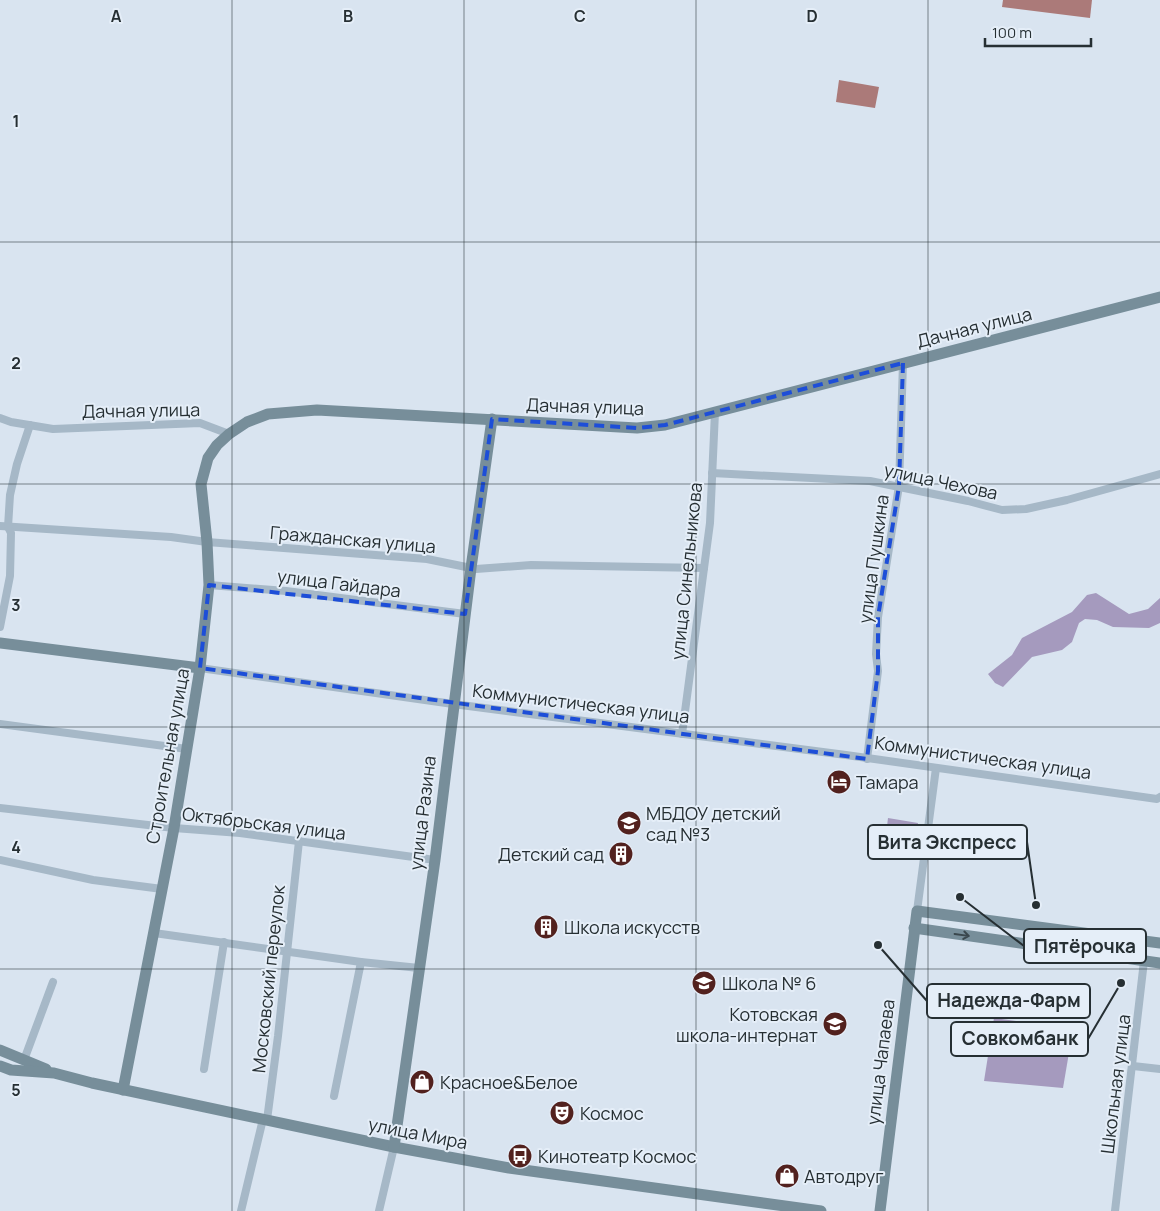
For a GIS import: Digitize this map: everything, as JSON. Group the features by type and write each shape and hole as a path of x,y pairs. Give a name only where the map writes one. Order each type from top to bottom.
{"street":[{"name":"Дачная улица","path":"0,418 11,422 54,429 200,423 229,434 247,422 268,414 317,410 636,428 665,425 1160,297"},
{"name":"улица Пушкина","path":"867,759 878,671 876,654 878,617 899,486 903,364"},
{"name":"улица Синельникова","path":"682,734 710,523 716,412"},
{"name":"улица Разина","path":"379,1211 394,1147 435,860 465,614 492,419"},
{"path":"0,627 10,576 11,533 4,526 17,464 30,425"},
{"name":"Строительная улица","path":"123,1090 174,828 200,668 209,585 201,484 208,458 217,445 229,434"},
{"name":"улица Чехова","path":"712,473 870,481 968,500 1002,510 1026,509 1066,500 1160,474"},
{"name":"Гражданская улица","path":"4,526 171,537 207,542 427,559 476,569 531,565 704,568"},
{"name":"улица Гайдара","path":"209,585 286,591 465,614"},
{"name":"Коммунистическая улица","path":"0,643 200,668 454,704 1159,798"},
{"path":"0,724 187,749"},
{"name":"улица Чапаева","path":"880,1211 914,928 936,768"},
{"name":"Октябрьская улица","path":"0,808 174,828 240,833 435,860"},
{"name":"Московский переулок","path":"240,1211 265,1120 278,1036 298,841"},
{"path":"0,860 93,880 162,889"},
{"path":"917,911 1160,943"},
{"path":"914,928 1160,963"},
{"path":"154,933 361,962 419,968"},
{"path":"204,1069 224,942"},
{"name":"Школьная улица","path":"1115,1211 1144,961"},
{"path":"334,1096 361,962"},
{"path":"24,1060 53,982"},
{"path":"0,1050 54,1073"},
{"path":"1133,1066 1160,1069"},
{"name":"улица Мира","path":"6,1068 54,1073 123,1090 394,1147 509,1168 821,1211"}],"highlighted area":[{"path":"903,363 899,486 878,617 878,671 867,759 200,668 209,585 465,614 492,419 637,428 665,425"}],"shaded area":[{"path":"1003,0 1092,0 1090,18 1002,7"},
{"path":"839,80 879,87 875,108 836,102"},
{"path":"1096,593 1129,614 1148,609 1160,598 1160,623 1149,628 1113,627 1097,620 1085,619 1079,623 1072,642 1062,650 1032,657 1003,687 995,683 988,674 1012,655 1022,638 1072,612 1087,595"},
{"path":"888,818 918,823 915,839 886,835"},
{"path":"994,1018 1073,1029 1063,1088 984,1081"}],"place":[{"name":"Тамара","path":"839,782"},
{"name":"МБДОУ детский сад №3","path":"629,823"},
{"name":"Детский сад","path":"621,854"},
{"name":"Пятёрочка","path":"960,897"},
{"name":"Вита Экспресс","path":"1036,905"},
{"name":"Школа искусств","path":"546,927"},
{"name":"Надежда-Фарм","path":"878,945"},
{"name":"Школа № 6","path":"704,983"},
{"name":"Совкомбанк","path":"1121,983"},
{"name":"Котовская школа-интернат","path":"835,1024"},
{"name":"Красное&Белое","path":"422,1082"},
{"name":"Космос","path":"562,1113"},
{"name":"Кинотеатр Космос","path":"520,1156"},
{"name":"Автодруг","path":"787,1176"}]}
